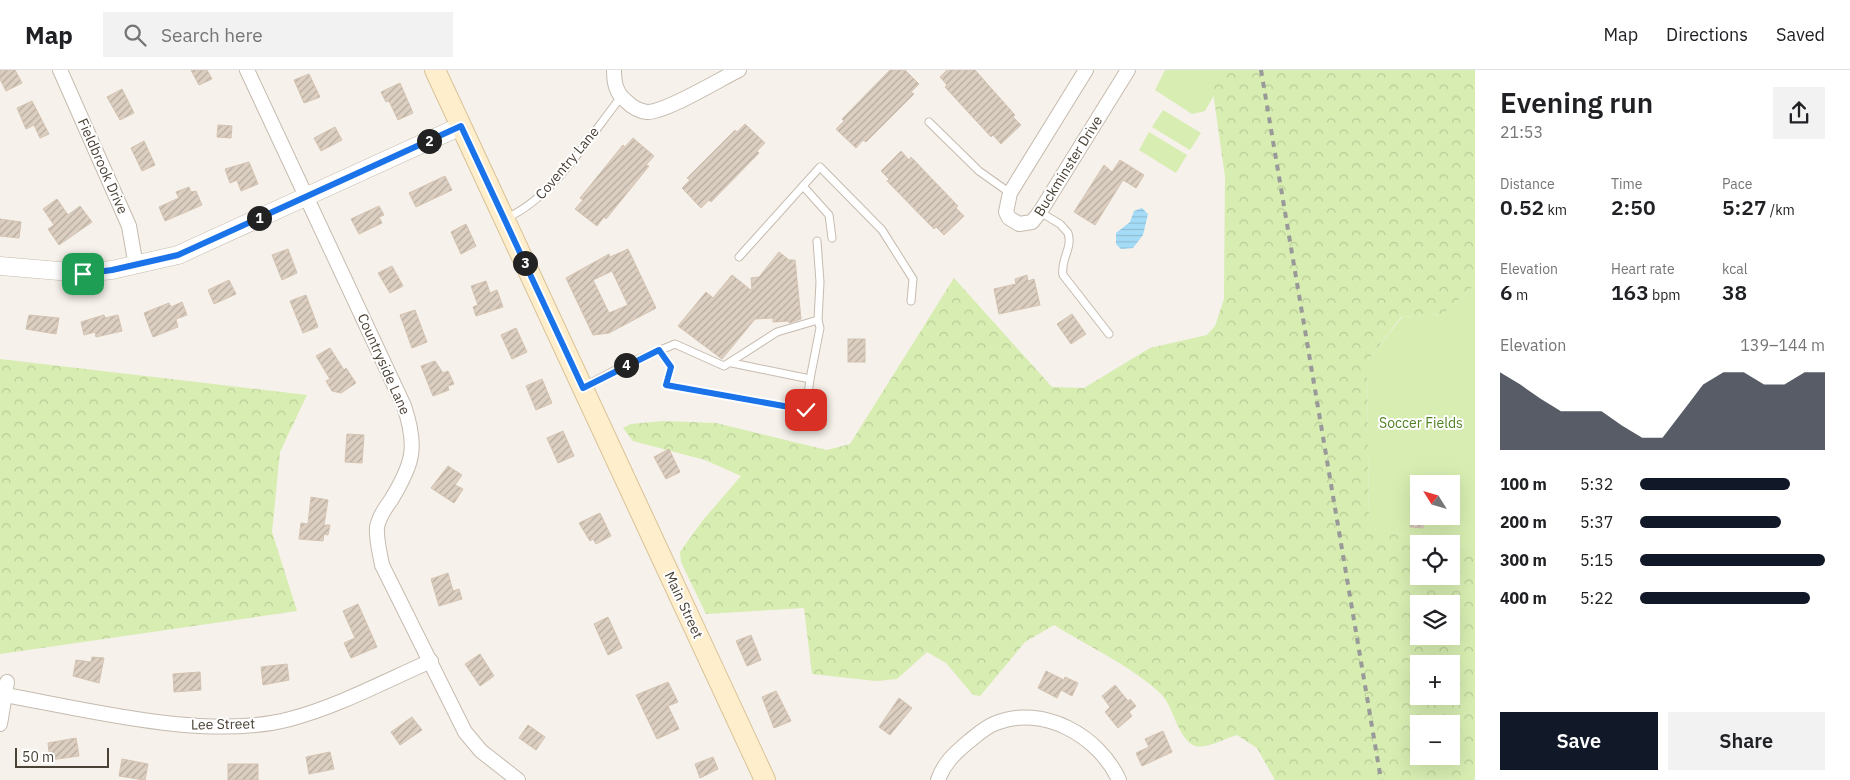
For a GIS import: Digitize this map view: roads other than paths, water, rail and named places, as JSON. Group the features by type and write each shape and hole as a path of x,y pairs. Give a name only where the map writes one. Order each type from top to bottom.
{"main road":[{"name":"Main Street","path":"435,70 765,780"}],"street":[{"name":"Fieldbrook Drive","path":"60,70 130,226 136,266"},
{"name":"Countryside Lane","path":"247,70 404,406 411,427 413,448 409,468 382,514 377,527 382,565 465,732 481,751 518,780"},
{"path":"614,70 614,81 621,97 636,109 646,112 655,111 739,70"},
{"path":"1010,193 1086,70"},
{"name":"Buckminster Drive","path":"1010,193 1006,212 1014,221 1026,224 1040,212 1128,70"},
{"path":"0,266 83,274 136,266 171,257 461,126"},
{"name":"Lee Street","path":"0,724 6,688 166,723 242,726 290,719 335,703 431,661"},
{"path":"938,780 944,764 985,728 997,722 1021,716 1050,721 1081,735 1110,764 1119,780"}],"lane":[{"name":"Coventry Lane","path":"504,219 528,208 542,195 621,97"},
{"path":"930,122 988,179 1010,193"},
{"path":"738,257 820,168 882,230 913,280 911,302"},
{"path":"804,186 828,215 832,238"},
{"path":"1040,212 1060,224 1068,233 1069,246 1063,263 1063,275 1109,334"},
{"path":"659,350 671,367 666,385 806,410 820,328 818,320 820,282 817,241"},
{"path":"583,388 675,344 724,366 732,363 777,332 818,320"},
{"path":"732,363 810,379"}],"water":[{"path":"1142,208 1148,214 1143,235 1133,248 1121,249 1116,244 1116,233 1130,222 1134,211"}],"railway":[{"path":"1261,70 1381,780"}],"park label":[{"name":"Soccer Fields","path":"1421,423"}]}
